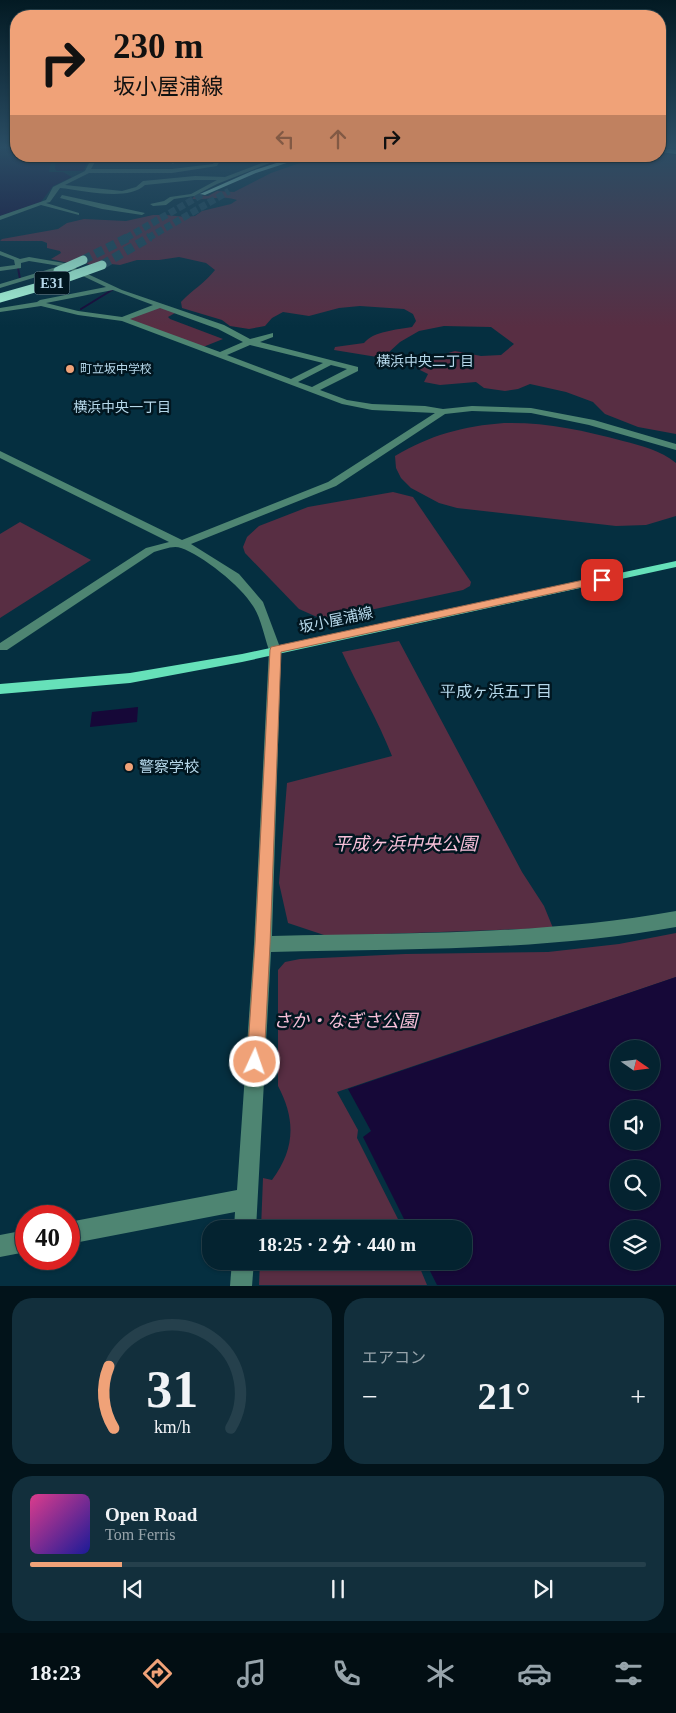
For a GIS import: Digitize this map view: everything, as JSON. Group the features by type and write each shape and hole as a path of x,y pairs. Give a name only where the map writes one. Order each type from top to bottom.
{"highway":[{"name":"E31","path":"64,268 83,260"},
{"name":"E31","path":"0,299 102,265"},
{"path":"2,287 64,268"}],"main road":[{"name":"坂小屋浦線","path":"0,690 130,678 242,658 676,564"}],"street":[{"path":"0,218 31,207"},
{"path":"58,207 77,214"},
{"path":"102,207 142,213"},
{"path":"0,253 19,261 29,259 64,268 221,327 249,342 355,369 312,390"},
{"path":"0,269 19,267 19,261"},
{"path":"2,287 38,298 39,303"},
{"path":"0,310 114,288"},
{"path":"39,303 78,313 123,320 345,402 372,407 425,409 443,412"},
{"path":"123,320 160,305"},
{"path":"221,355 270,335"},
{"path":"291,382 330,362"},
{"path":"3,647 150,550 172,544 182,544 332,484 443,412 457,409 492,408 535,412 586,421 676,447"},
{"path":"0,454 182,544 217,564 235,577 259,605 275,650 263,944 246,1220"},
{"path":"263,944 531,938 597,932 676,919"},
{"path":"80,1231 247,1199"},
{"path":"0,1246 15,1243"},
{"path":"241,1286 242,1270"}],"green space":[{"path":"219,207 676,207 676,434 638,427 605,414 593,402 566,392 530,384 518,389 505,391 484,388 476,382 440,385 424,382 428,374 416,368 420,361 455,351 481,356 501,355 514,344 491,327 444,326 419,331 400,342 388,353 377,357 334,350 335,347 364,343 379,333 412,327 416,321 413,314 404,309 360,306 339,308 309,316 283,312 272,318 265,326 249,329 230,326 222,320 182,308 181,302 215,270 206,263 179,257 159,260 137,260 120,265 102,263 91,266 86,263 89,259 81,258 68,263 51,259 61,253 60,251 47,248 47,243 42,241 0,241 2,239 58,229 67,223 84,219 126,221 153,215 186,217 195,216 202,211"},
{"path":"160,306 175,313 168,317 170,319 223,339 203,347 126,319"},
{"path":"504,423 549,425 579,430 651,449 664,455 676,463 676,516 646,525 616,526 457,508 439,503 411,488 401,478 396,468 395,456 421,442 461,429"},
{"path":"393,492 413,497 471,582 470,586 463,590 333,618 317,617 299,609 245,553 243,547 247,537 259,526 308,507"},
{"path":"20,522 91,560 0,618 0,534"},
{"name":"平成ヶ浜中央公園","path":"399,641 522,872 544,906 553,928 327,936 288,923 279,883 287,783 392,756 381,729 342,652"},
{"name":"さか・なぎさ公園","path":"676,933 676,977 337,1092 358,1130 357,1138 398,1220 261,1220 263,1178 272,1180 280,1168 289,1146 290,1123 288,1111 278,1086 278,970 285,962 300,959 405,954 548,952 619,944"},
{"path":"260,1270 421,1270 427,1285 259,1285"}],"shaded area":[{"path":"0,207 26,207 0,216"},
{"path":"138,707 137,722 90,727 92,712"},
{"path":"676,977 676,1285 437,1285 430,1270 472,1270 472,1220 404,1220 363,1137 371,1131 348,1089"}],"waterway":[{"path":"18,268 20,279"},
{"path":"81,309 112,290"}],"tunnel":[{"path":"126,238 180,207"},
{"path":"148,238 201,207"},
{"path":"83,260 129,237"},
{"path":"102,265 150,237"}],"place":[{"name":"町立坂中学校","path":"70,369"},
{"name":"警察学校","path":"129,767"}],"district":[{"name":"横浜中央二丁目","path":"425,361"},
{"name":"横浜中央一丁目","path":"122,407"},
{"name":"平成ヶ浜五丁目","path":"496,691"}],"route":[{"path":"255,1062 263,944 275,650 602,580"}]}
